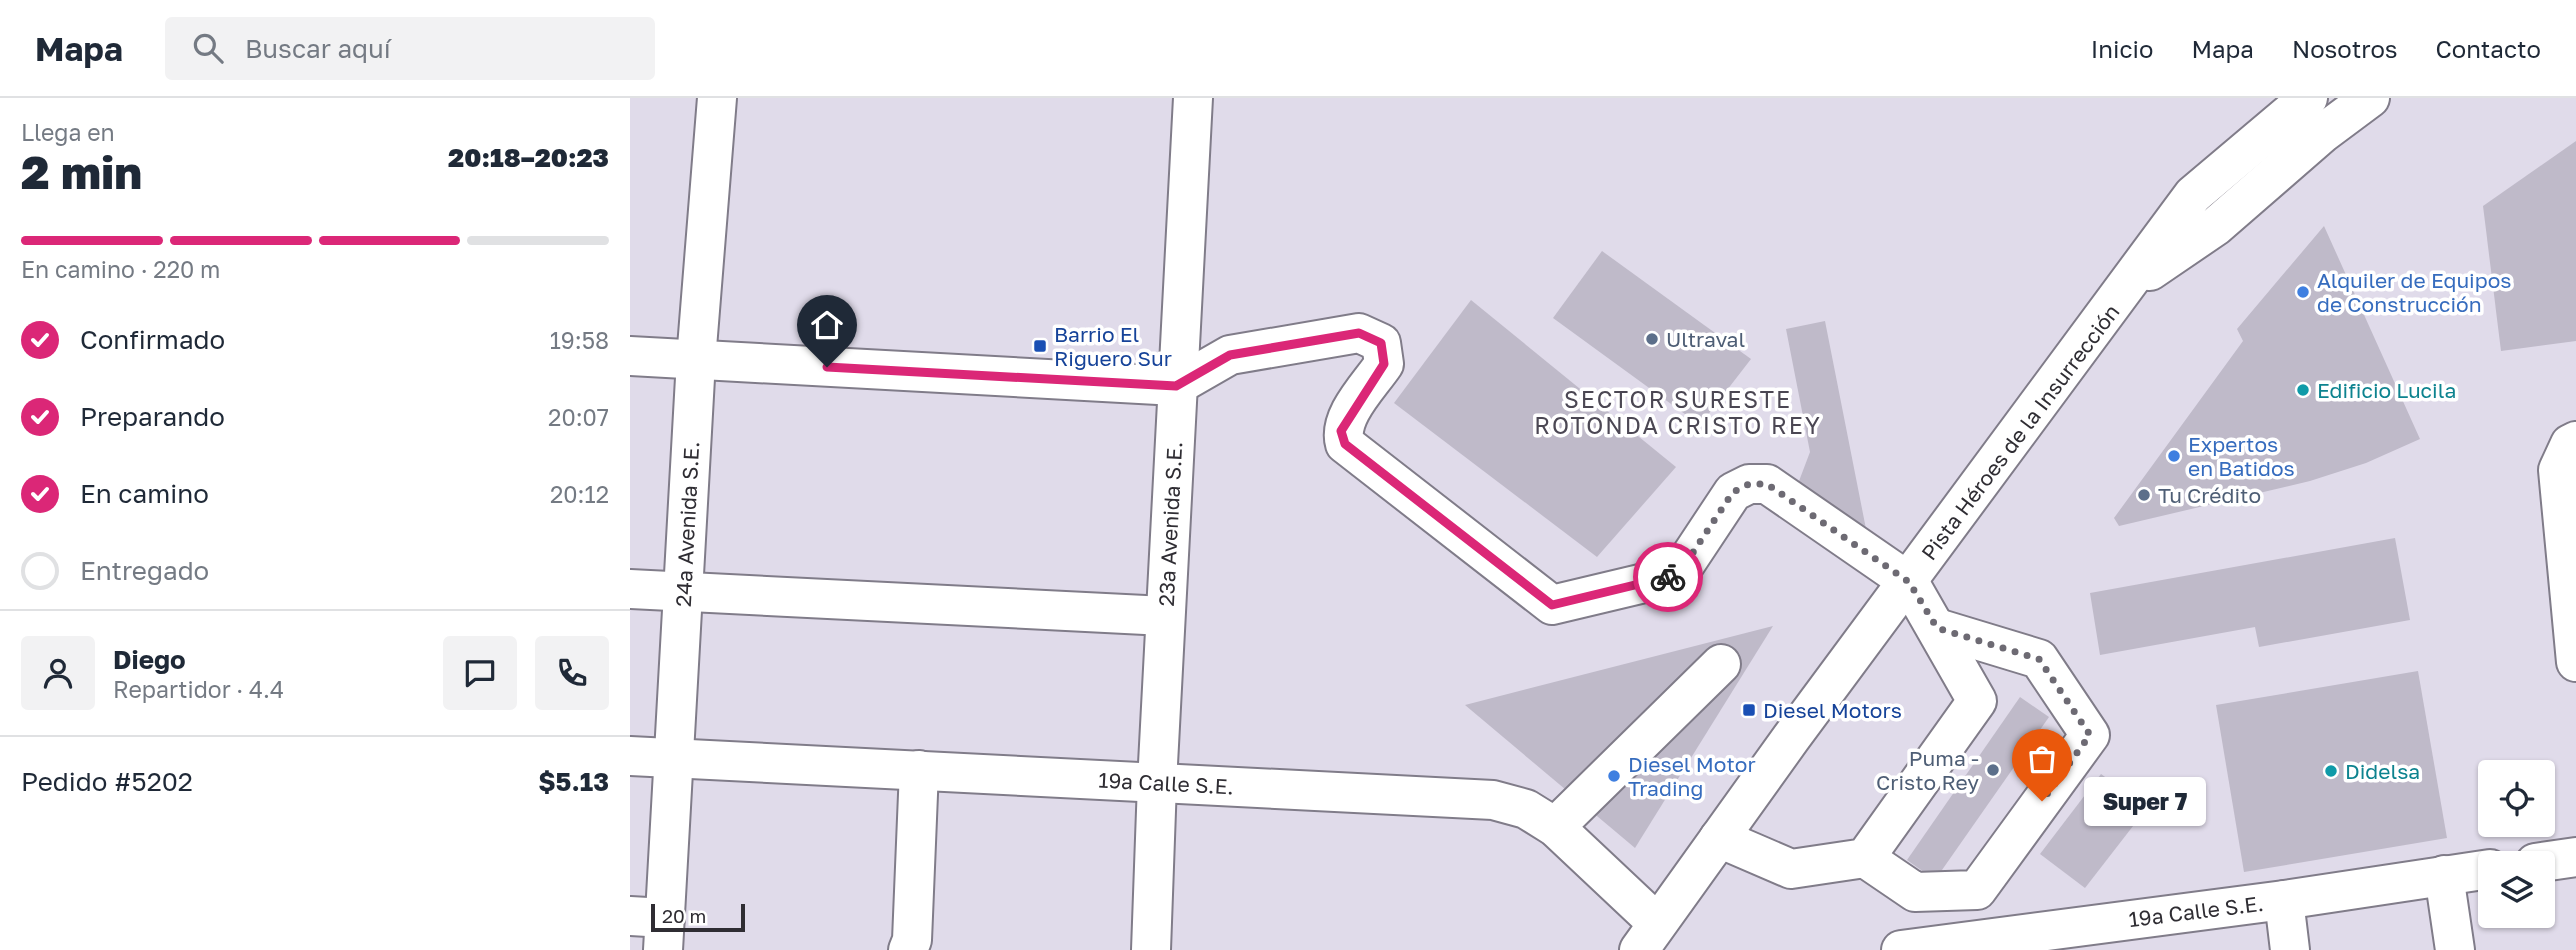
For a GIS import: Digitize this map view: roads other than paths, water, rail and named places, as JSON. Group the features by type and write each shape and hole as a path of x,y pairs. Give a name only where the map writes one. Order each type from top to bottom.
{"street":[{"name":"24a Avenida S.E.","path":"652,928 675,758 696,360 717,98"},
{"name":"23a Avenida S.E.","path":"1151,950 1176,386 1193,98"},
{"name":"Pista Héroes de la Insurrección","path":"1648,937 1719,838 1916,601 2128,286 2193,195 2273,115 2308,98"},
{"name":"Pista Héroes de la Insurrección","path":"2128,286 2216,226 2323,132 2370,98"},
{"path":"630,356 1176,386 1230,355 1359,333 1381,343 1384,364 1341,431 1345,444 1552,605 1678,575 1733,492 1749,484 1767,484 1916,601 2039,659 2090,735 1977,890 1915,892 1865,858 1791,869 1719,838"},
{"path":"2573,443 2558,471 2574,617 2576,662"},
{"path":"630,589 1165,616"},
{"path":"1865,858 1976,701 1916,601"},
{"path":"1555,827 1721,664"},
{"name":"19a Calle S.E.","path":"630,756 1493,800 1526,809 1555,827 1648,937"},
{"path":"908,950 912,940 919,771"},
{"path":"2555,860 2576,857"},
{"name":"19a Calle S.E.","path":"1901,950 2055,940 2284,900 2478,871"},
{"path":"2444,875 2455,950"},
{"path":"2284,900 2290,950"}],"place":[{"name":"Alquiler de Equipos de Construcción","path":"2303,292"},
{"name":"Ultraval","path":"1652,339"},
{"name":"Barrio El Riguero Sur","path":"1040,346"},
{"name":"Edificio Lucila","path":"2303,390"},
{"name":"Expertos en Batidos","path":"2174,456"},
{"name":"Tu Crédito","path":"2144,495"},
{"name":"Diesel Motors","path":"1749,710"},
{"name":"Puma - Cristo Rey","path":"1993,770"},
{"name":"Didelsa","path":"2331,771"},
{"name":"Diesel Motor Trading","path":"1614,776"},
{"name":"Super 7","path":"2042,801"}],"district":[{"name":"SECTOR SURESTE ROTONDA CRISTO REY","path":"1678,412"}]}
